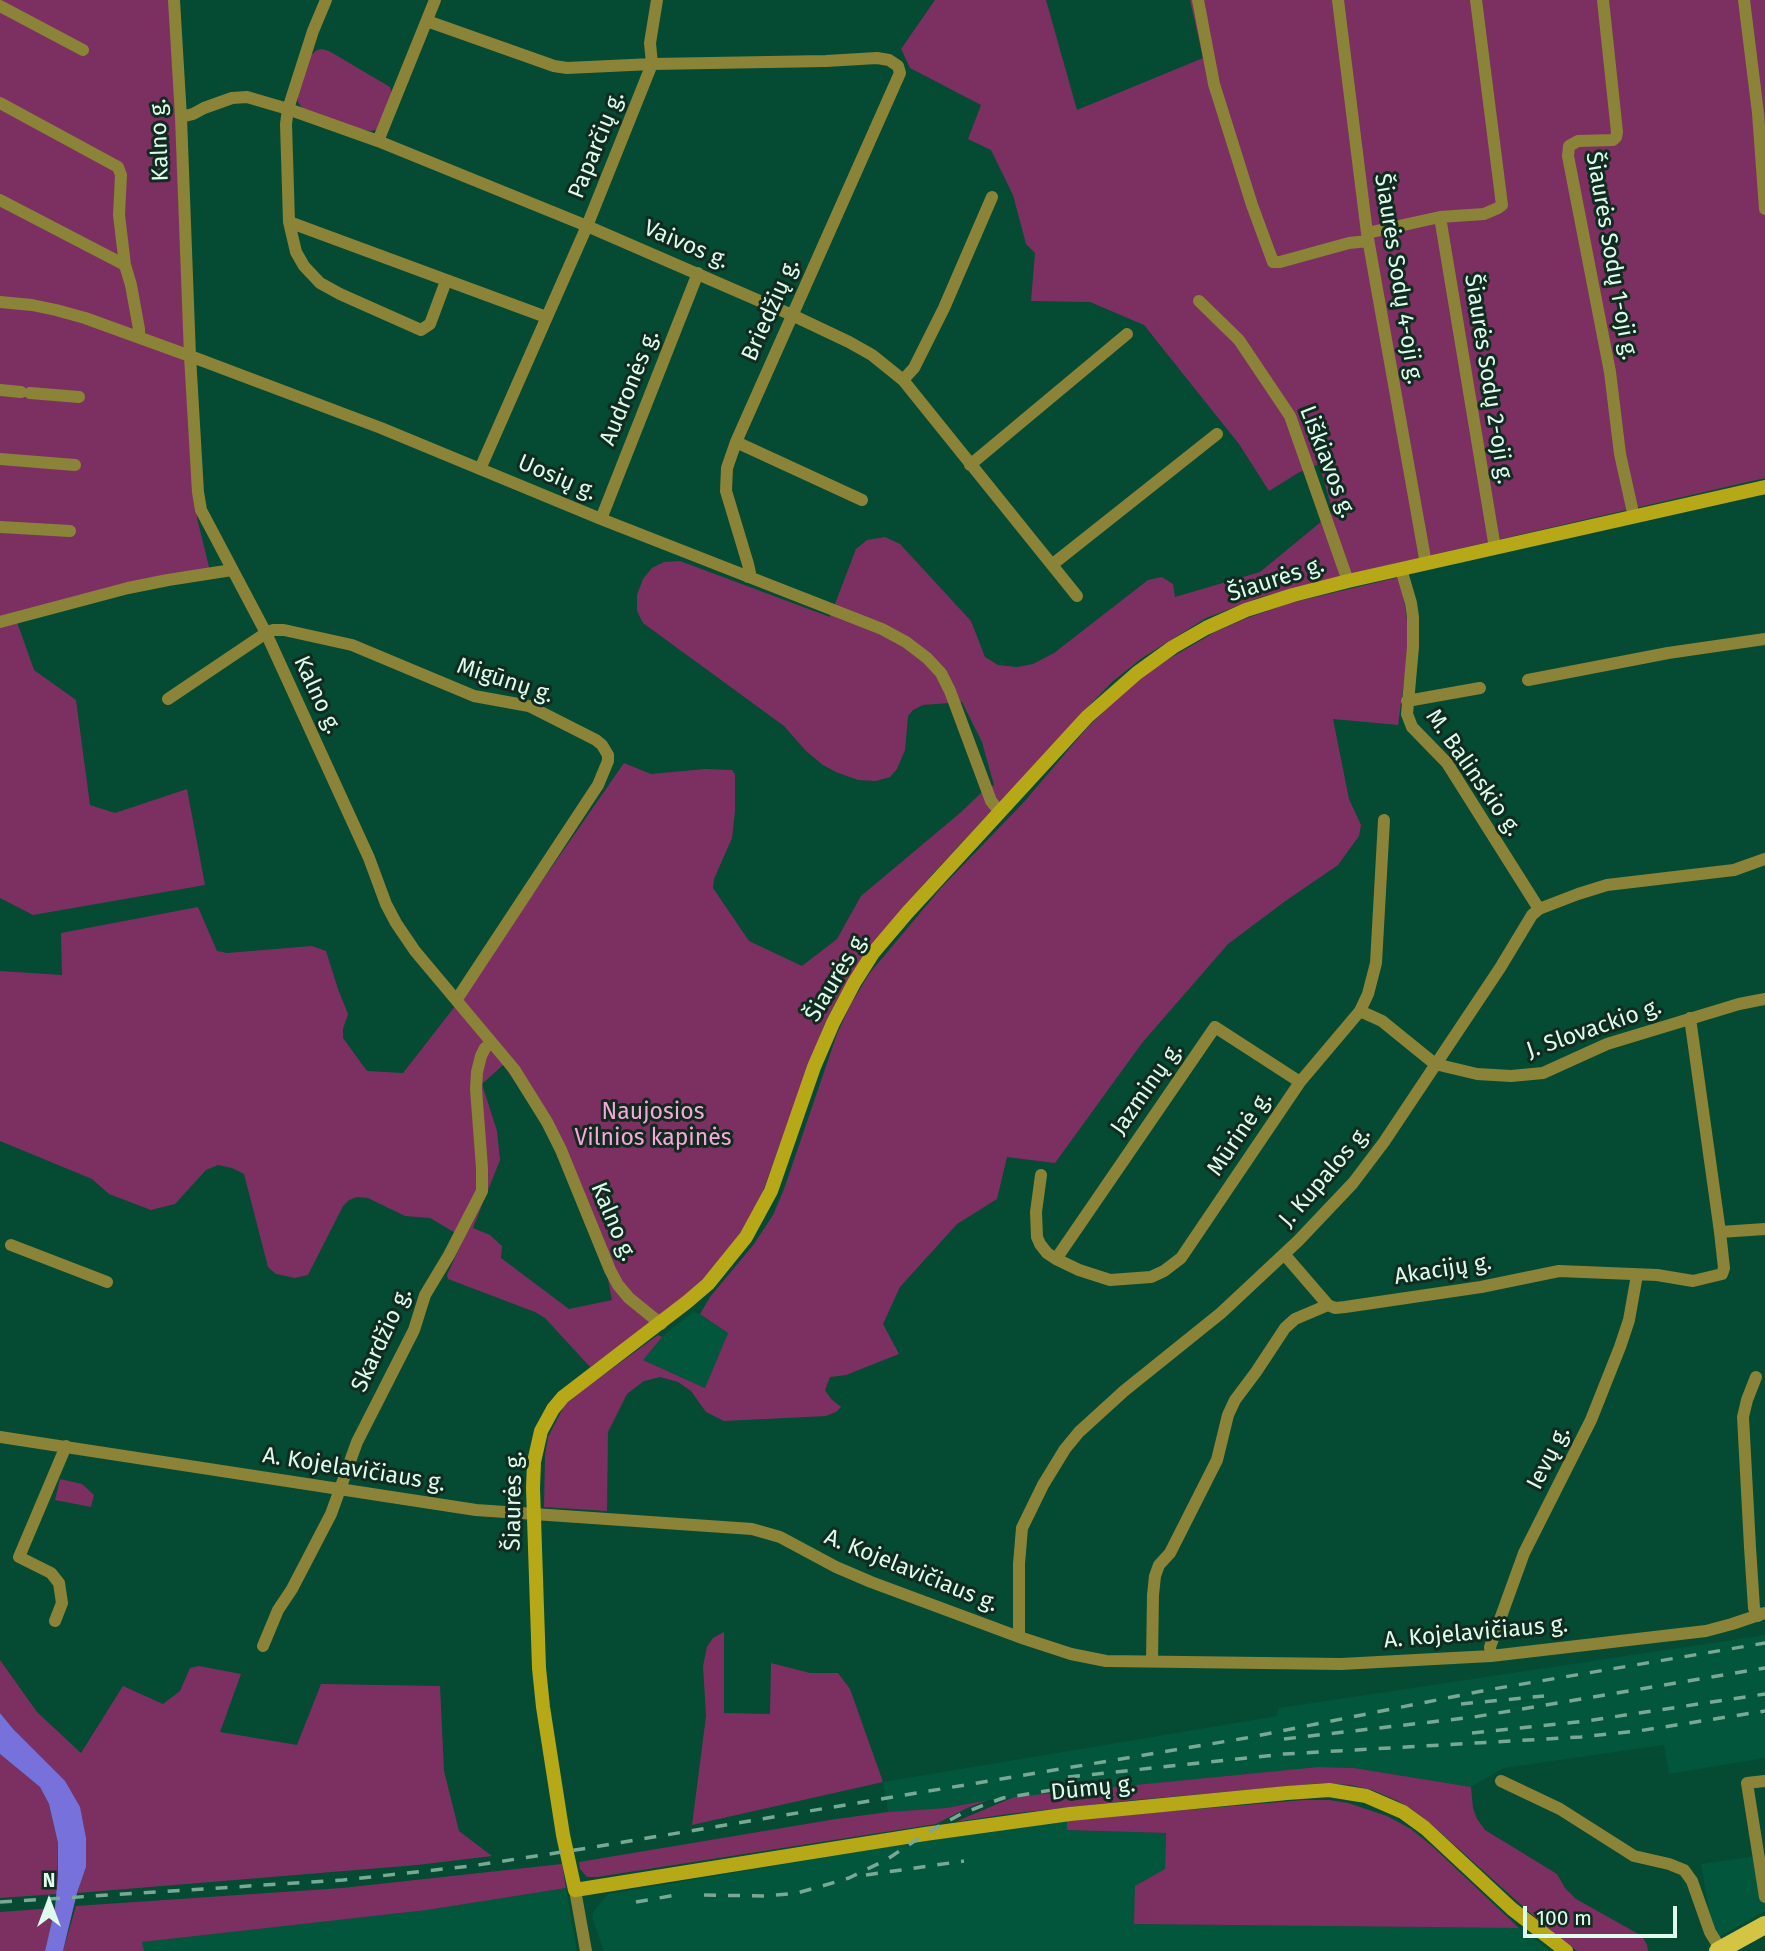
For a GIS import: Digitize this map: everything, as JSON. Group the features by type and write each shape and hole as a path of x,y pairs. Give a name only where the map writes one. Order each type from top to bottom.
{"main road":[{"name":"Šiaurės g.","path":"575,1890 563,1835 542,1694 534,1514 534,1475 541,1431 563,1397 661,1324 708,1284 731,1257 759,1215 771,1191 814,1067 833,1023 873,953 907,912 1087,717 1137,673 1172,647 1206,628 1246,610 1348,581 1765,488"},
{"name":"Dūmų g.","path":"575,1890 925,1834 1070,1814 1329,1790 1366,1796 1414,1820 1512,1909 1566,1951"},
{"path":"1719,1950 1765,1925"}],"street":[{"name":"Kalno g.","path":"174,0 190,356 201,510 266,633 396,923 415,951 513,1069 547,1122 561,1150 618,1285 629,1298 661,1324"},
{"path":"326,0 313,31 288,109 286,124 289,222 296,252 304,266 320,283 421,330 430,324 446,281"},
{"path":"378,141 435,0"},
{"path":"427,21 554,66 567,68 652,64 650,43 656,0"},
{"path":"1198,0 1214,85 1273,262 1440,217 1484,214 1502,205 1476,0"},
{"name":"Šiaurės Sodų 4-oji g.","path":"1338,0 1367,237 1426,564"},
{"name":"Šiaurės Sodų 1-oji g.","path":"1603,0 1616,137 1578,141 1569,146 1567,156 1607,360 1620,454 1634,517"},
{"path":"1744,0 1761,113 1765,209"},
{"path":"0,6 83,50"},
{"name":"Briedžių g.","path":"652,64 877,58 889,60 898,66 900,73 736,442 727,468 726,491 748,564 748,576"},
{"name":"Paparčių g.","path":"480,469 587,226 652,64"},
{"name":"Vaivos g.","path":"181,117 239,97 288,109 378,141 587,226 792,315 872,355 903,380 1077,596"},
{"path":"0,103 118,167 121,175 119,215 124,265 131,285 139,337"},
{"path":"903,380 914,368 944,308 992,197"},
{"path":"0,200 124,265"},
{"name":"Šiaurės Sodų 2-oji g.","path":"1440,217 1495,548"},
{"path":"289,222 546,317"},
{"name":"Audronės g.","path":"601,519 698,273"},
{"name":"Liškiavos g.","path":"1199,301 1238,340 1290,416 1348,581"},
{"name":"Uosių g.","path":"0,302 56,310 139,337 381,428 601,519 882,629 906,642 941,673 991,801 1000,812"},
{"path":"970,465 1127,334"},
{"path":"0,390 79,397"},
{"path":"1053,564 1217,434"},
{"path":"736,442 862,500"},
{"path":"0,459 75,465"},
{"path":"0,527 70,531"},
{"name":"M. Balinskio g.","path":"1402,569 1413,617 1413,648 1407,701 1407,714 1412,727 1447,763 1539,909"},
{"path":"0,622 168,580 232,570"},
{"name":"Migūnų g.","path":"266,633 284,630 352,645 474,696 529,706 596,740 606,750 608,761 598,785 457,999"},
{"path":"168,699 266,633"},
{"path":"1528,680 1668,653 1765,639"},
{"path":"1407,701 1479,688"},
{"name":"Mūrinė g.","path":"1056,1259 1110,1280 1151,1277 1164,1271 1187,1251 1300,1082 1360,1011 1368,994 1376,963 1384,820"},
{"path":"1539,909 1607,885 1734,870 1765,859"},
{"name":"J. Kupalos g.","path":"1019,1637 1022,1528 1043,1485 1065,1450 1079,1432 1124,1391 1221,1313 1284,1254 1353,1183 1371,1161 1500,968 1532,915 1539,909"},
{"name":"J. Slovackio g.","path":"1435,1064 1478,1074 1511,1076 1543,1073 1596,1048 1690,1018 1765,999"},
{"path":"1360,1011 1382,1021 1435,1064"},
{"name":"Akacijų g.","path":"1152,1661 1153,1595 1159,1565 1170,1553 1217,1460 1228,1415 1235,1400 1285,1328 1295,1320 1328,1305 1335,1308 1345,1307 1481,1287 1559,1271 1657,1275 1693,1281 1720,1276 1724,1268 1720,1232 1690,1018"},
{"name":"Jazminų g.","path":"1056,1259 1215,1027 1300,1082"},
{"name":"Skardžio g.","path":"263,1646 278,1611 292,1590 331,1514 357,1442 414,1329 425,1295 482,1191 477,1081 481,1056 491,1043"},
{"path":"1041,1175 1036,1212 1037,1237 1047,1253 1056,1259"},
{"path":"1720,1232 1765,1229"},
{"path":"11,1245 107,1282"},
{"path":"1284,1254 1328,1305"},
{"name":"Ievų g.","path":"1491,1656 1490,1647 1524,1553 1591,1420 1620,1347 1629,1320 1637,1275"},
{"path":"1756,1377 1743,1416 1754,1608 1761,1615"},
{"name":"A. Kojelavičiaus g.","path":"0,1437 476,1510 702,1524 768,1532 864,1580 1019,1637 1091,1660 1340,1664 1491,1656 1706,1631 1761,1615"},
{"path":"55,1621 62,1603 59,1583 51,1573 19,1557 66,1446"},
{"path":"1501,1781 1560,1809 1634,1856 1684,1870 1692,1881 1710,1933 1719,1950"},
{"path":"1765,1781 1747,1783 1765,1897"},
{"name":"Šiaurės g.","path":"575,1890 586,1951"}],"shaded area":[{"path":"693,1312 728,1333 705,1388 642,1359 662,1337"},
{"path":"1765,1635 1765,1758 1669,1774 1664,1745 1504,1768 1471,1787 1354,1768 1318,1767 888,1812 883,1782 1277,1716 1279,1708"},
{"path":"0,1713 65,1781 80,1807 86,1838 86,1867 63,1951 45,1951 55,1908 58,1875 58,1843 49,1804 40,1787 0,1754"},
{"path":"1067,1820 1067,1830 1166,1833 1165,1869 1135,1886 1135,1924 1519,1928 1550,1951 604,1951 592,1918 593,1912 608,1894"},
{"path":"1763,1855 1765,1911 1714,1940 1701,1864"},
{"path":"566,1888 577,1951 144,1951 141,1942 427,1910"}],"green space":[{"path":"0,0 173,0 197,518 212,579 134,589 17,622 34,670 76,700 90,805 115,813 187,789 205,885 33,915 0,898"},
{"name":"Naujosios Vilnios kapinės","path":"935,0 1046,0 1077,110 1203,58 1190,0 1765,0 1765,478 1261,597 1206,618 1142,658 1112,682 930,877 898,914 839,996 809,1064 762,1194 748,1222 726,1253 707,1276 652,1324 590,1367 545,1318 448,1279 447,1275 464,1238 430,1218 405,1216 368,1198 357,1197 349,1200 343,1206 308,1275 295,1278 276,1274 268,1267 244,1174 232,1168 218,1165 206,1170 175,1204 151,1210 109,1194 92,1179 0,1141 0,971 62,975 61,933 198,907 217,951 227,953 312,946 326,951 348,1014 343,1038 367,1071 403,1073 456,1005 624,763 651,774 705,769 732,770 735,774 735,811 732,838 714,879 713,888 749,941 802,966 837,939 861,896 981,793 994,785 982,742 962,702 923,705 913,710 908,716 905,750 897,769 890,777 876,781 858,780 823,765 806,751 784,726 643,623 637,611 637,595 643,579 652,568 664,562 680,561 830,617 856,549 867,540 885,537 900,544 971,621 985,657 998,665 1017,667 1033,664 1054,653 1148,580 1162,577 1173,584 1175,597 1260,572 1333,512 1319,464 1269,491 1239,444 1144,325 1090,302 1031,301 1035,253 1026,244 1013,195 991,150 968,139 981,105 910,68 901,49","holes":["503,1065 531,1104 556,1151 607,1275 612,1300 569,1309 501,1258 502,1246 490,1235 473,1228 500,1160 497,1131 482,1084"]},
{"path":"322,49 390,87 392,94 376,130 359,129 302,108 298,102 311,55"},
{"path":"1400,577 1410,637 1398,725 1333,719 1349,799 1361,825 1359,836 1338,865 1228,944 1142,1043 1055,1163 1007,1157 997,1199 957,1224 900,1287 883,1324 899,1354 846,1375 830,1377 825,1390 841,1407 826,1416 724,1421 706,1412 691,1391 678,1382 660,1377 644,1381 627,1394 608,1432 607,1511 544,1507 548,1437 564,1406 580,1392 658,1335 662,1337 643,1360 705,1388 728,1333 700,1314 773,1215 837,1034 851,1004 869,974 941,888 1024,802 1086,729 1146,674 1215,632 1290,603"},
{"path":"60,1479 82,1484 94,1495 91,1507 55,1500"},
{"path":"724,1632 724,1713 770,1714 771,1663 810,1673 838,1673 850,1689 883,1782 692,1825 706,1716 703,1666 707,1647 713,1638"},
{"path":"0,1660 37,1712 81,1753 123,1686 163,1704 180,1691 190,1668 199,1666 241,1674 220,1732 297,1745 321,1684 440,1686 444,1771 459,1831 492,1856 417,1865 77,1893 86,1867 86,1838 0,1713"},
{"path":"0,1754 40,1787 49,1804 58,1843 57,1894 0,1898"},
{"path":"1318,1767 1354,1768 1471,1787 1473,1808 1485,1830 1557,1874 1565,1888 1576,1899 1642,1936 1648,1951 1577,1951 1556,1936 1413,1810 1372,1790 1350,1785 1324,1783 1135,1800 955,1822 1014,1797"},
{"path":"988,1800 936,1824 597,1877 587,1877 580,1869 579,1862 836,1819 946,1808"},
{"path":"1304,1800 1348,1803 1387,1816 1411,1829 1519,1928 1134,1924 1135,1886 1165,1869 1166,1833 1067,1830 1067,1820"},
{"path":"562,1864 566,1888 427,1910 142,1942 144,1951 63,1951 76,1906 342,1888"},
{"path":"55,1908 45,1951 0,1951 0,1912"}],"railway":[{"path":"0,1902 343,1880 471,1866 1246,1738 1487,1690 1765,1643"},
{"path":"1284,1739 1474,1717 1765,1668"},
{"path":"1472,1733 1586,1721 1765,1694"},
{"path":"1461,1704 1544,1696"},
{"path":"1068,1777 1284,1754 1581,1737 1765,1711"},
{"path":"704,1895 767,1896 797,1893 822,1886 849,1878 886,1860 925,1834 984,1805 1003,1798 1083,1785"},
{"path":"866,1875 964,1861"},
{"path":"636,1902 676,1895"}]}
